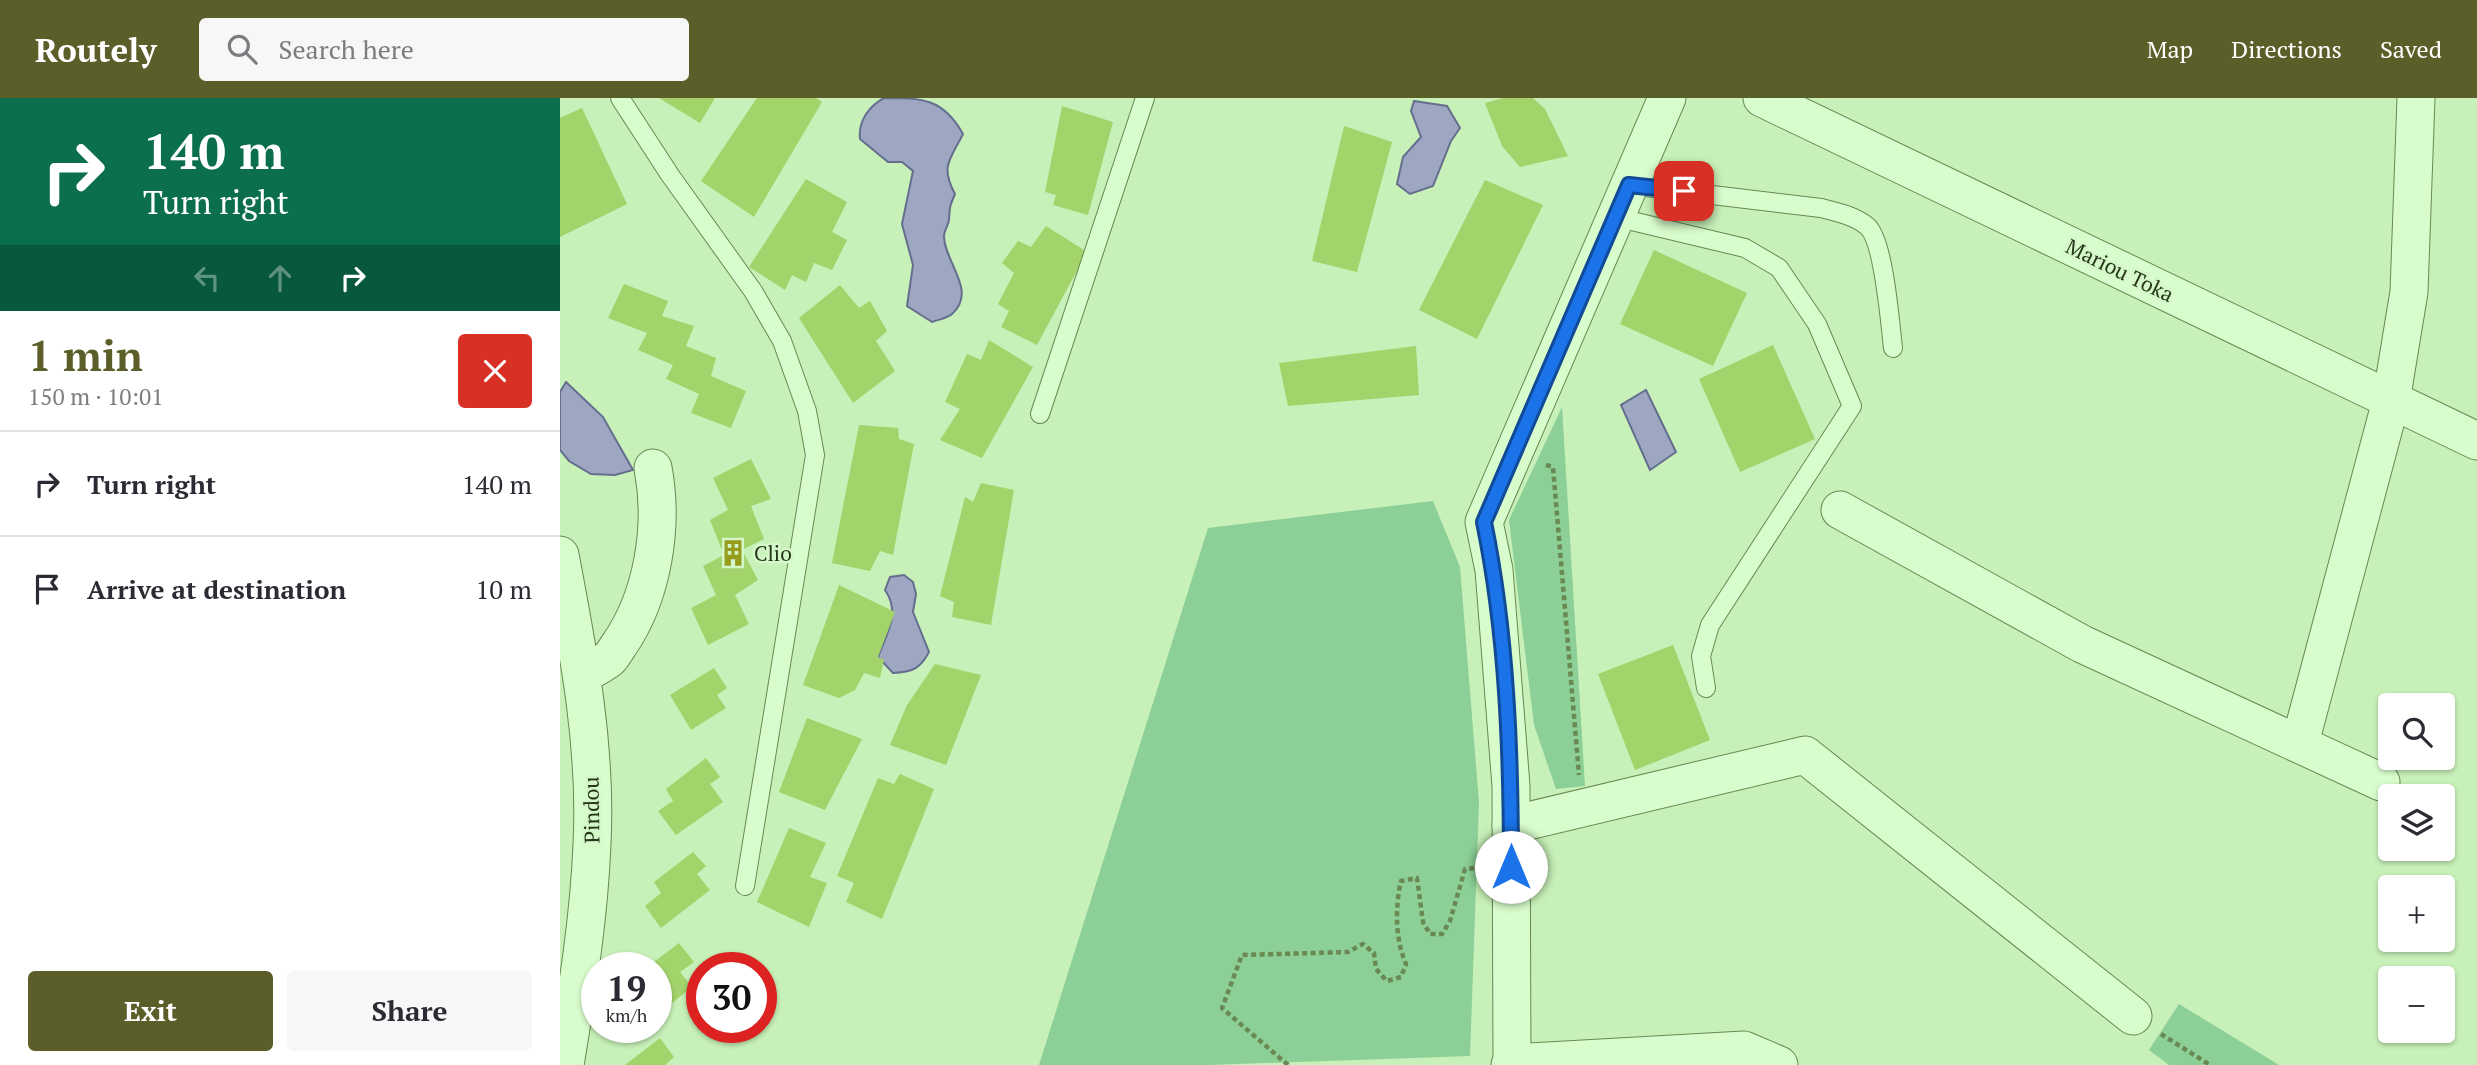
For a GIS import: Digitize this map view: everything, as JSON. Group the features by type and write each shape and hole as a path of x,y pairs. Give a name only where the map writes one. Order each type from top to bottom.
{"street":[{"path":"1667,98 1484,522 1494,570 1505,693 1511,825 1511,1064 1744,1050 1779,1065"},
{"name":"Mariou Toka","path":"1762,98 2477,441"},
{"path":"2300,743 2391,401 2409,292 2416,98"},
{"path":"582,675 610,658 630,629 645,590 657,519 653,468"},
{"path":"1840,510 2081,644 2381,782"},
{"name":"Pindou","path":"560,555 582,675 590,742 593,842 586,938 565,1065"},
{"path":"1511,825 1805,755 2133,1016"}],"lane":[{"path":"620,98 670,175 753,291 782,341 807,411 815,455 745,886"},
{"path":"1040,414 1145,98"},
{"path":"1622,201 1821,208 1845,214 1869,227 1880,249 1893,348"},
{"path":"1622,201 1745,248 1779,268 1817,324 1852,406 1710,625 1701,656 1706,688"}],"path":[{"path":"1513,454 1553,467 1582,807"},
{"path":"1288,1065 1222,1008 1242,955 1348,953 1363,944 1374,953 1376,969 1387,981 1401,977 1406,964 1398,945 1398,893 1401,881 1417,877 1423,922 1430,934 1442,934 1450,921 1465,869 1511,867"},
{"path":"2133,1016 2210,1065"}],"green space":[{"path":"1562,407 1585,786 1556,789 1534,725 1509,520"},
{"path":"1433,501 1460,567 1479,803 1470,1056 1210,1065 1039,1065 1208,528"},
{"path":"2179,1004 2279,1065 2169,1065 2149,1050"}],"water":[{"path":"884,98 930,102 948,113 963,134 948,163 948,176 955,194 944,236 962,296 952,314 932,322 907,306 913,265 902,224 913,171 902,162 888,162 860,139 861,126 866,115"},
{"path":"1414,101 1447,106 1460,128 1451,141 1433,186 1410,194 1397,184 1403,157 1421,137 1411,111"},
{"path":"566,382 603,417 633,470 615,475 591,474 569,461 560,450 560,392"},
{"path":"1646,390 1676,452 1650,470 1621,405"},
{"path":"904,575 913,582 916,594 913,612 929,652 915,668 893,673 878,657 892,615 890,598 885,590 890,577"}],"building":[{"path":"659,98 715,98 700,123"},
{"path":"757,98 816,98 822,102 754,217 701,181"},
{"path":"1503,98 1533,98 1545,109 1568,156 1520,167 1502,146 1485,103"},
{"path":"1062,106 1113,122 1088,215 1053,205 1056,195 1045,192"},
{"path":"582,108 627,204 560,237 560,118"},
{"path":"1344,126 1392,142 1357,272 1312,261"},
{"path":"806,179 847,202 832,232 847,240 832,270 814,263 806,282 792,275 785,290 749,267"},
{"path":"1485,180 1543,205 1477,339 1419,310"},
{"path":"1046,226 1087,252 1037,345 1001,327 1009,311 998,304 1014,273 1002,263 1018,241 1031,247"},
{"path":"1654,250 1747,293 1713,366 1620,324"},
{"path":"624,284 668,301 662,316 694,326 686,346 716,358 711,376 746,391 731,428 691,413 699,394 666,379 673,365 638,350 647,333 608,318"},
{"path":"840,285 859,308 870,301 887,331 876,341 895,371 853,403 799,318"},
{"path":"989,340 1033,367 982,458 940,440 960,409 945,402 967,354 981,360"},
{"path":"1773,345 1815,439 1740,472 1699,379"},
{"path":"1416,346 1419,395 1288,406 1279,363"},
{"path":"859,425 898,428 899,439 914,444 893,555 880,551 870,571 832,563"},
{"name":"Clio","path":"751,459 771,499 751,506 764,539 742,550 758,580 735,595 749,624 708,645 691,608 716,595 703,566 724,555 710,520 728,510 713,478"},
{"path":"981,483 1014,490 991,625 952,617 954,602 940,596 965,497 973,502"},
{"path":"839,585 895,612 878,657 884,660 880,678 864,673 855,690 839,698 803,685"},
{"path":"1673,645 1710,740 1635,770 1598,674"},
{"path":"935,664 981,675 946,765 890,745 907,705"},
{"path":"714,668 727,688 717,695 726,708 691,730 670,695"},
{"path":"807,718 862,739 825,810 779,792"},
{"path":"706,758 720,777 710,784 723,802 676,835 658,811 673,801 666,789"},
{"path":"900,774 934,789 882,919 846,902 854,883 837,876 878,778 894,784"},
{"path":"789,828 826,843 810,877 827,883 809,927 757,902"},
{"path":"693,852 706,866 697,874 710,890 661,928 645,906 661,893 654,882"},
{"path":"679,943 686,952 686,968 680,972 686,980 686,992 672,1003 672,952 667,952"},
{"path":"654,1043 664,1043 674,1057 665,1065 625,1065"}],"place":[{"name":"Clio","path":"733,553"}],"route":[{"path":"1511,867 1511,786 1505,693 1494,570 1484,522 1629,185 1684,191"}]}
